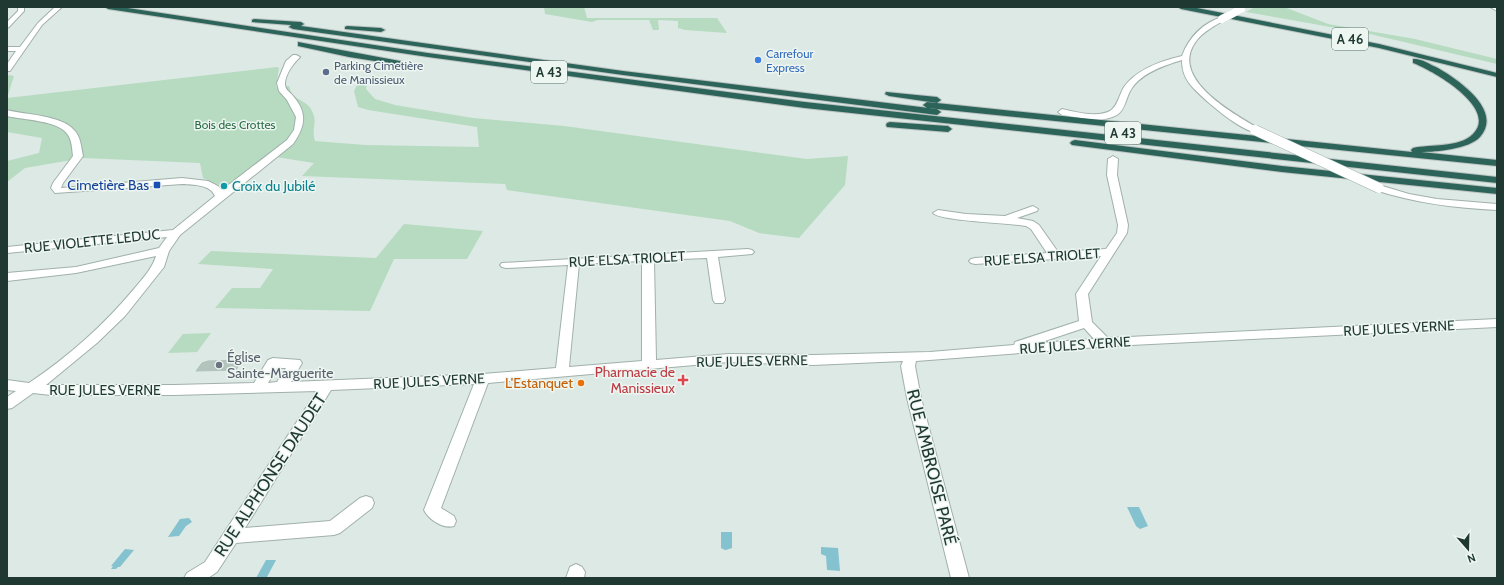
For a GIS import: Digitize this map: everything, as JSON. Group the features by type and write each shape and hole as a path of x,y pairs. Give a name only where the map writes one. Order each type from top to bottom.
{"highway":[{"name":"A 43","path":"108,7 509,66 886,115 1497,180"},
{"name":"A 46","path":"1181,7 1251,16 1386,43 1497,71"},
{"path":"1199,9 1355,43 1497,78"},
{"name":"A 46","path":"1199,9 1375,44 1497,75"},
{"path":"196,12 210,15"},
{"path":"1251,16 1364,36 1497,68"},
{"name":"A 43","path":"381,30 250,21 750,89 1101,131 1497,172"},
{"path":"216,24 336,52 400,63"},
{"path":"1355,43 1419,62 1448,74 1473,93 1482,103 1487,114 1484,128 1477,136 1452,145 1417,150 1363,149"},
{"path":"750,89 1053,117 1497,163"},
{"path":"889,94 1053,117"},
{"path":"886,115 1024,136 1202,160 1497,192"},
{"path":"890,125 1024,136"}],"street":[{"path":"7,26 21,11 21,7"},
{"path":"7,69 40,24 59,7"},
{"path":"1493,7 1497,9"},
{"path":"1242,8 1196,35 1189,45 1184,57 1190,77 1201,92 1218,107 1255,130 1379,188 1426,201 1446,204 1497,207"},
{"path":"7,49 22,48"},
{"path":"7,404 92,340 121,313 158,267 163,251 176,233 290,142 298,130 300,117 291,99 283,91 281,83 290,61 296,57"},
{"path":"1062,112 1093,116 1111,114 1117,109 1127,89 1137,78 1173,60 1184,57"},
{"path":"7,113 61,124 70,129 76,138 78,156 58,184 56,188 60,191 182,181 204,183 214,188 219,193 220,197"},
{"path":"1104,342 1086,324 1082,294 1122,233 1123,225 1112,175 1112,159"},
{"path":"1010,220 1010,217 1034,209"},
{"path":"938,213 1029,223 1035,227 1054,256"},
{"name":"RUE VIOLETTE LEDUC","path":"7,250 176,233"},
{"path":"7,277 76,270 163,251"},
{"name":"RUE ELSA TRIOLET","path":"506,265 748,252"},
{"name":"RUE ELSA TRIOLET","path":"975,261 1109,252"},
{"path":"712,254 719,300"},
{"path":"648,258 649,365"},
{"path":"562,372 574,262"},
{"name":"RUE JULES VERNE","path":"7,385 58,390 327,386 483,379 729,358 813,360 911,356 1104,342 1497,323"},
{"path":"1015,349 1023,343 1086,324"},
{"name":"RUE AMBROISE PARÉ","path":"911,356 908,366 914,398 960,578"},
{"path":"258,387 273,363 295,363 281,387"},
{"path":"448,521 432,510 483,379"},
{"name":"RUE ALPHONSE DAUDET","path":"194,578 211,567 327,386"},
{"path":"231,536 334,528 366,503"}],"green space":[{"path":"544,7 584,7 587,18 717,18 727,33 685,30 678,28 678,21 658,20 659,30 653,30 649,20 598,20 592,22 545,14"},
{"path":"1255,7 1284,7 1328,24 1415,39 1497,59 1497,64 1370,34 1246,12"},
{"name":"Bois des Crottes","path":"277,67 279,68 276,87 289,86 293,95 306,104 312,111 314,115 315,141 365,145 479,147 477,127 368,110 358,107 354,91 358,83 367,81 366,89 375,99 395,105 473,118 564,126 807,159 848,156 845,185 799,238 759,233 730,221 507,190 505,184 302,176 314,163 276,157 233,191 203,178 200,163 83,158 25,168 7,182 7,161 39,153 42,138 7,132 7,98"},
{"path":"9,75 14,76 7,98 7,77"},
{"path":"404,224 483,231 467,259 394,259 370,311 215,308 232,288 260,288 273,269 198,264 211,251 376,258"},
{"path":"211,333 197,352 168,353 183,334"}],"water":[{"path":"1127,507 1139,507 1148,526 1140,529 1136,526"},
{"path":"189,518 192,522 186,526 179,536 168,537 180,519"},
{"path":"721,532 732,532 732,548 724,550 721,548"},
{"path":"821,547 838,548 840,571 827,570 826,556 821,554"},
{"path":"125,549 134,550 120,567 111,569 113,566 111,566"},
{"path":"266,560 276,560 267,577 256,578"}],"building":[{"name":"Église Sainte-Marguerite","path":"242,360 236,370 196,371 202,363 208,361"}],"place":[{"name":"Carrefour Express","path":"758,60"},
{"name":"Parking Cimetière de Manissieux","path":"326,72"},
{"name":"Cimetière Bas","path":"157,185"},
{"name":"Croix du Jubilé","path":"224,186"},
{"name":"Église Sainte-Marguerite","path":"219,365"},
{"name":"Pharmacie de Manissieux","path":"683,380"},
{"name":"L'Estanquet","path":"581,383"}]}
